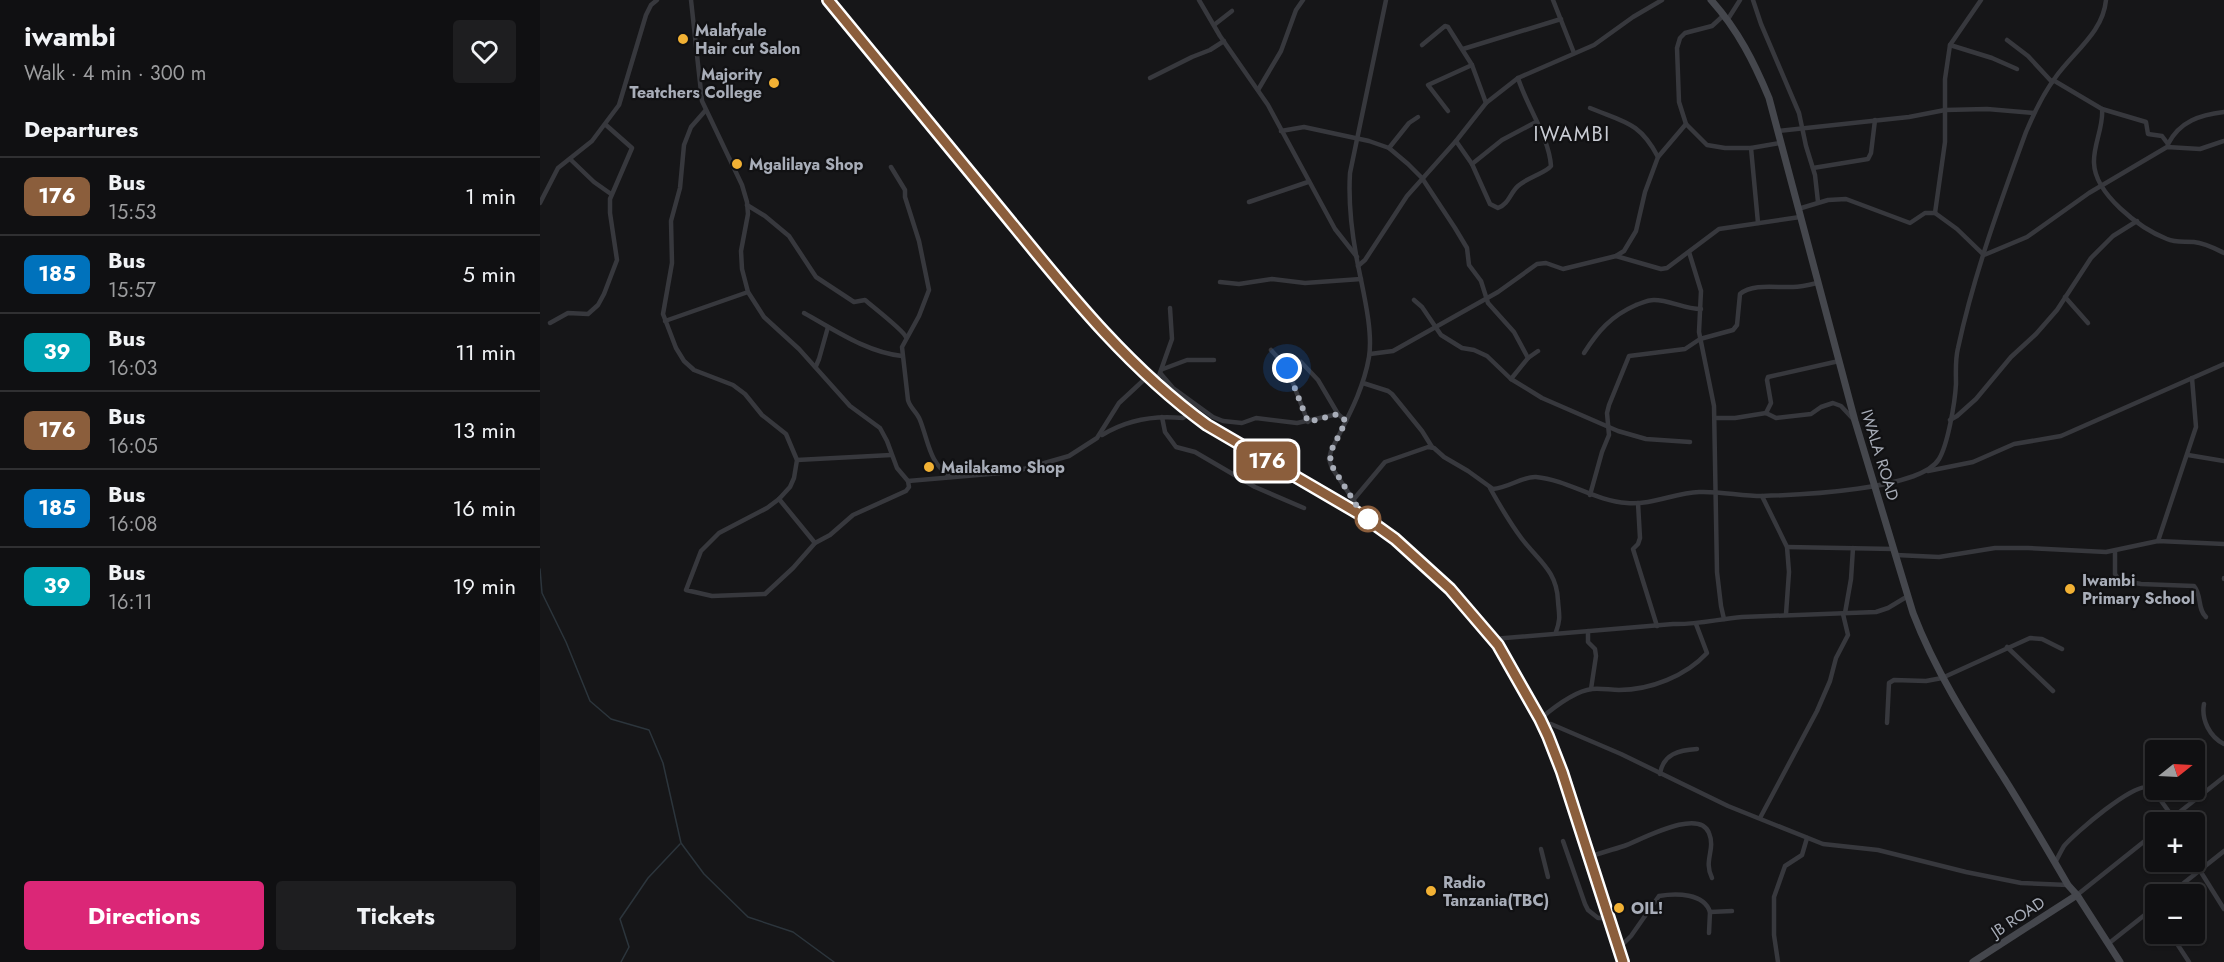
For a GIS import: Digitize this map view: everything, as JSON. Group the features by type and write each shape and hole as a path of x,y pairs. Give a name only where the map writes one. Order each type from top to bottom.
{"highway":[{"path":"828,0 1107,338 1191,413 1245,448 1363,516 1424,563 1459,598 1493,639 1541,722 1562,772 1623,962"}],"street":[{"path":"540,203 558,168 592,141 615,113 622,99 646,15 651,5 657,0"},
{"path":"691,0 698,78 705,111 742,185 747,205 741,256 748,292 764,317 816,366 850,406 880,428 891,455 901,474 908,481 909,487 857,512 830,535 815,543 794,568 765,594 712,596 686,591 699,553 719,533 779,500 794,478 797,460 786,434 762,415 745,394 733,385 700,373 684,361 665,321 663,310 673,256 671,221 680,188 684,145 691,127 705,111"},
{"path":"1199,0 1274,115 1335,230 1357,257"},
{"path":"1258,90 1281,51 1296,10 1303,0"},
{"path":"1363,516 1332,468 1329,459 1358,399 1370,354 1367,306 1350,220 1349,194 1350,173 1386,0"},
{"path":"1553,0 1574,53"},
{"path":"1358,266 1363,263 1407,196 1486,103 1518,78 1599,42 1633,17 1662,0"},
{"name":"IWALA ROAD","path":"1711,0 1726,16 1755,64 1769,99 1855,421 1923,638 1942,678 2068,885 2078,895 2120,962"},
{"path":"1740,0 1726,16 1712,26 1685,33 1677,44 1679,102 1686,124 1707,144 1725,148 1751,148 1780,143"},
{"path":"1753,0 1799,113 1813,168 1818,202"},
{"path":"1935,213 1946,142 1945,79 1950,45 1981,0"},
{"path":"1364,382 1392,394 1432,447 1444,457 1488,486 1497,489 1529,477 1539,477 1590,495 1638,503 1692,492 1762,496 1876,486 1911,478 1926,471 1940,458 1955,394 1958,347 1997,211 2034,113 2052,81 2070,57 2097,30 2106,0"},
{"path":"1214,25 1232,11"},
{"path":"1463,49 1561,19"},
{"path":"1422,45 1446,26 1472,65 1486,103"},
{"path":"2007,40 2028,56 2038,70 2052,81 2097,104 2102,109 2146,123 2148,134 2162,136 2168,145 2200,149 2224,141"},
{"path":"1150,78 1224,41"},
{"path":"1950,45 1992,58 2017,69"},
{"path":"1448,111 1428,85 1472,65"},
{"path":"1456,141 1472,164 1490,204 1498,208 1503,206 1515,188 1551,166 1549,153 1518,78"},
{"path":"1590,108 1638,129 1652,145 1658,157"},
{"path":"1778,131 1909,117 1946,110 1987,109 2034,113"},
{"path":"2102,109 2093,161 2100,187 2150,231 2168,240 2200,243 2224,253"},
{"path":"1984,255 2027,237 2100,187 2168,145 2183,126 2192,119 2224,112"},
{"path":"1389,148 1409,123 1418,117"},
{"path":"1813,168 1868,159 1871,153 1875,120"},
{"path":"1472,164 1502,140 1536,122"},
{"path":"550,323 568,313 588,314 601,300 617,260 610,213 611,194 633,150 606,124"},
{"path":"1370,354 1391,352 1435,328 1537,264 1546,263 1563,269 1616,256 1624,251 1636,231 1645,192 1658,157 1686,124"},
{"path":"1281,131 1304,127 1357,138 1389,148 1422,178 1465,244 1470,267 1481,281 1488,303 1519,340 1528,358"},
{"path":"1751,148 1758,223"},
{"path":"570,159 594,182 611,194"},
{"path":"891,167 905,190 905,197 919,240 929,290 919,316 902,347 908,404 920,421 934,461 951,477"},
{"path":"1249,202 1308,182"},
{"path":"1616,256 1661,269 1671,266 1708,235 1719,229 1758,223 1799,212 1818,202 1836,198 1846,199 1908,223 1925,213 1935,213 1957,229 1984,255"},
{"path":"747,205 765,216 789,236 816,277 854,302 865,300 890,323 903,330 906,337"},
{"path":"1950,420 1976,399 2011,357 2036,334 2065,297 2091,258 2113,236 2137,221"},
{"path":"1689,252 1701,291 1700,339 1715,418 1717,572 1720,606 1724,618"},
{"path":"1220,282 1239,284 1272,279 1305,283 1361,279"},
{"path":"1590,495 1609,435 1607,413 1609,405 1629,356 1685,349 1700,339 1736,327 1742,291 1759,287 1796,287 1817,283"},
{"path":"665,321 748,292"},
{"path":"2065,297 2088,323"},
{"path":"1414,300 1429,316 1441,335 1462,348 1487,356 1511,379 1542,398 1609,428 1646,439 1690,442"},
{"path":"1584,353 1605,323 1620,313 1645,302 1659,301 1701,309"},
{"path":"1156,384 1172,339 1170,309"},
{"path":"804,313 878,351 902,356"},
{"path":"816,366 828,327"},
{"path":"1271,350 1287,368 1308,422"},
{"path":"1511,379 1528,358 1538,351"},
{"path":"1162,371 1187,360 1214,360"},
{"path":"1766,413 1771,403 1768,377 1839,361"},
{"path":"1301,362 1318,380 1338,414 1346,421"},
{"path":"1926,471 1973,462 2014,444 2061,436 2224,363"},
{"path":"1162,371 1173,388 1219,420 1242,423 1256,418 1288,423 1308,422 1338,414"},
{"path":"1097,438 1119,403 1148,376"},
{"path":"2158,541 2188,455 2197,421 2192,378"},
{"path":"1715,418 1735,418 1766,413 1776,418 1811,414 1833,403 1841,406 1855,421"},
{"path":"908,481 1006,473 1033,468 1069,456 1097,438 1130,422 1169,415 1183,418 1191,413"},
{"path":"1162,417 1165,432 1176,447 1195,452 1255,487 1304,508"},
{"path":"1354,499 1385,462 1397,456 1432,447"},
{"path":"797,460 891,455"},
{"path":"2188,455 2224,461"},
{"path":"1488,486 1523,540 1543,561 1555,581 1561,611 1556,633"},
{"path":"1762,496 1787,547 1789,572 1786,614"},
{"path":"779,500 815,543"},
{"path":"1638,503 1640,538 1633,549 1657,626"},
{"path":"1787,547 1853,548 1939,557 1995,548 2115,551 2158,541 2224,544"},
{"path":"1760,818 1817,711 1830,681 1836,658 1848,635 1844,613 1851,579 1853,548"},
{"path":"2115,551 2115,574 2119,580 2141,584 2194,586 2198,591 2201,611 2206,617"},
{"path":"1493,639 1696,624 1724,618 1876,612 1908,596"},
{"path":"1696,624 1707,653 1683,672 1669,679 1628,689 1591,689 1555,706 1541,722 1551,724 1621,754 1698,793 1826,845 1878,850 2003,880 2042,885 2068,885"},
{"path":"1588,631 1587,642 1595,649 1596,656 1591,689"},
{"path":"1887,723 1891,682 1942,678 2007,647 2036,638 2062,649"},
{"path":"2007,647 2053,691"},
{"path":"2204,704 2204,718 2208,728 2215,739 2224,744"},
{"path":"1660,774 1663,762 1671,755 1688,749 1697,749"},
{"path":"2179,812 2224,777"},
{"path":"2055,862 2065,845 2110,806 2123,796 2143,787 2150,789 2169,812"},
{"path":"1588,857 1671,827 1694,822 1705,827 1709,833 1712,849 1707,866 1712,878"},
{"path":"1778,962 1774,935 1774,897 1782,871 1802,855 1807,838"},
{"path":"1563,841 1588,910 1598,918 1608,918"},
{"path":"2078,895 2145,841"},
{"path":"1541,849 1548,877"},
{"path":"2205,866 2224,851"},
{"path":"2182,884 2198,872"},
{"path":"2201,872 2224,909"},
{"name":"JB ROAD","path":"1973,962 2078,895"},
{"path":"1619,949 1659,896 1686,896 1699,899 1707,905 1710,912 1709,933"},
{"path":"1710,912 1732,911"},
{"path":"2108,944 2145,916"},
{"path":"2177,944 2189,962"}],"waterway":[{"path":"540,569 542,593 566,642 590,701 611,719 649,730 663,763 681,843 704,874 748,917 793,932 834,962"},
{"path":"621,962 629,947 620,919 648,878 680,844"}],"bus line":[{"name":"176","path":"828,0 1058,281 1127,358 1207,425 1363,516 1406,547 1459,598 1498,645 1548,736 1562,772 1623,962"}],"place":[{"name":"Malafyale Hair cut Salon","path":"683,39"},
{"name":"Majority Teatchers College","path":"774,83"},
{"name":"Mgalilaya Shop","path":"737,164"},
{"name":"Mailakamo Shop","path":"929,467"},
{"name":"Iwambi Primary School","path":"2070,589"},
{"name":"Radio Tanzania(TBC)","path":"1431,891"},
{"name":"OIL!","path":"1619,908"}],"district":[{"name":"IWAMBI","path":"1572,134"}],"route":[{"path":"1287,368 1308,422 1338,414 1346,421 1329,459 1332,468 1363,516 1368,519"}]}
